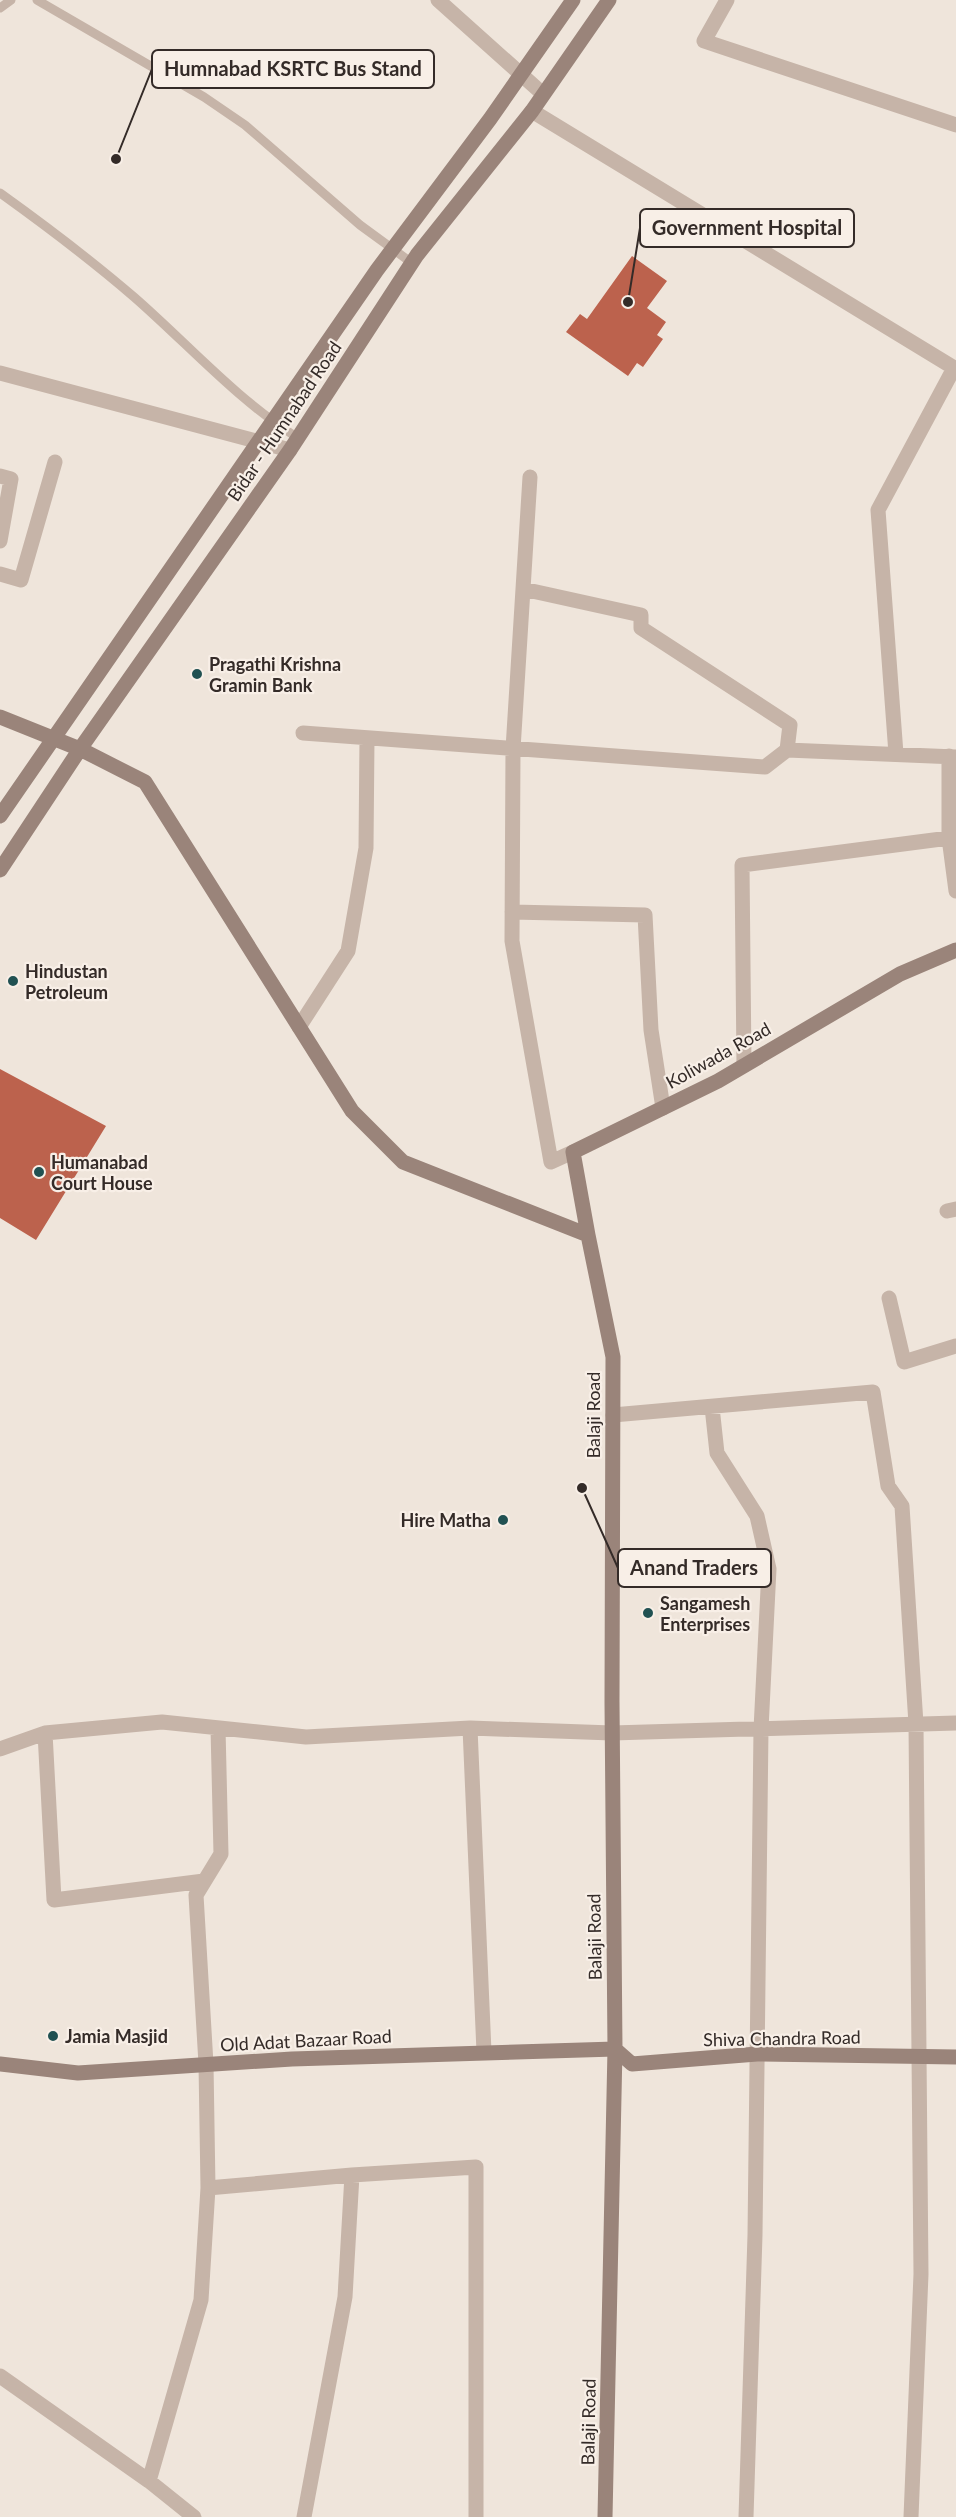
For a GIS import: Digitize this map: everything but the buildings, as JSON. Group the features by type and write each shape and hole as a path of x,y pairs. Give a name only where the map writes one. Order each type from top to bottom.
{"street":[{"path":"438,0 543,94"},
{"name":"Bidar - Humnabad Road","path":"0,816 256,441 573,0"},
{"name":"Bidar - Humnabad Road","path":"0,870 80,749 294,444 412,263 532,111 609,0"},
{"path":"727,0 704,41 956,125"},
{"path":"532,111 955,368 878,510 896,754"},
{"path":"0,373 256,441 294,444"},
{"path":"0,574 21,580 55,462"},
{"path":"0,476 11,479 0,541"},
{"path":"530,477 513,749 512,941 551,1161 573,1152 588,1235"},
{"path":"523,590 641,615 641,628 790,725 787,750"},
{"path":"0,717 80,749 145,782 352,1111 403,1161 588,1235"},
{"path":"303,733 765,767 787,750 953,756 949,838 956,891"},
{"path":"299,1027 348,951 366,848 367,738"},
{"path":"744,1065 742,865 949,838"},
{"path":"512,912 645,915 651,1030 663,1108"},
{"name":"Koliwada Road","path":"573,1152 744,1065 900,974 956,950"},
{"name":"Balaji Road","path":"588,1235 613,1357 612,1733 615,2049 605,2517"},
{"path":"889,1298 904,1362 956,1346"},
{"path":"613,1414 873,1392 888,1486 902,1506 916,1724 917,2057 921,2274 911,2517"},
{"path":"712,1407 717,1453 757,1516 769,1569 761,1729 757,2054 746,2517"},
{"path":"0,1749 45,1733 162,1722 306,1737 470,1728 612,1733 956,1723"},
{"path":"149,2481 201,2300 208,2188 206,2064 196,1894 221,1854 218,1728"},
{"path":"470,1728 484,2052"},
{"path":"45,1733 54,1900 204,1881"},
{"name":"Shiva Chandra Road","path":"615,2049 632,2064 757,2054 956,2057"},
{"name":"Old Adat Bazaar Road","path":"0,2064 78,2073 206,2064 484,2052 615,2049"},
{"path":"208,2188 352,2175 476,2168 476,2517"},
{"path":"304,2517 345,2297 352,2175"},
{"path":"0,2376 149,2481 194,2517"}],"lane":[{"path":"0,8 11,0"},
{"path":"37,0 204,97 245,125 360,225 412,263"},
{"path":"0,193 65,240 135,298 202,363 271,420 294,444"}],"place":[{"name":"Humnabad KSRTC Bus Stand","path":"116,159"},
{"name":"Government Hospital","path":"628,302"},
{"name":"Pragathi Krishna Gramin Bank","path":"197,674"},
{"name":"Hindustan Petroleum","path":"13,981"},
{"name":"Humanabad Court House","path":"39,1172"},
{"name":"Anand Traders","path":"582,1488"},
{"name":"Hire Matha","path":"503,1520"},
{"name":"Sangamesh Enterprises","path":"648,1613"},
{"name":"Jamia Masjid","path":"53,2036"}]}
